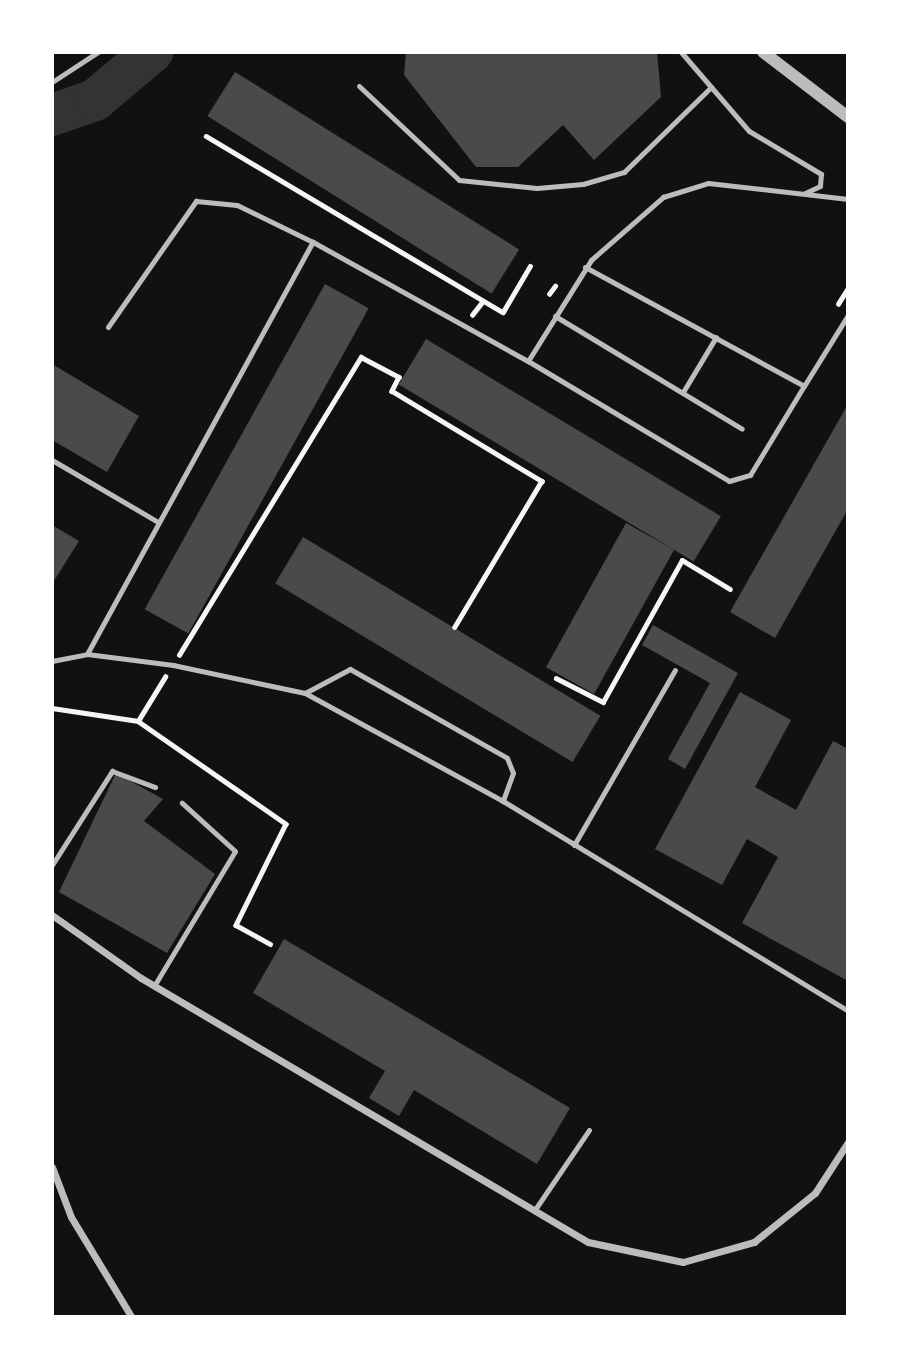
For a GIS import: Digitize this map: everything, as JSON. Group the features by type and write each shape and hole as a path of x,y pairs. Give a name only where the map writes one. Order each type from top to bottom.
{"street":[{"path":"763,52 848,117"},
{"path":"52,915 154,986 588,1242 683,1262 754,1242 816,1193 848,1142"},
{"path":"52,1167 71,1217 131,1317"}],"lane":[{"path":"52,82 98,52"},
{"path":"681,52 749,131 821,174 820,186 802,194"},
{"path":"359,86 459,180 537,188 583,184 624,172 711,87"},
{"path":"528,361 585,267 663,197 708,183 848,199"},
{"path":"108,327 196,201 237,205 313,243 528,361 729,481 750,475 848,315"},
{"path":"87,654 313,243"},
{"path":"585,267 804,386"},
{"path":"555,316 742,429"},
{"path":"683,393 716,337"},
{"path":"52,460 158,522"},
{"path":"52,661 87,654 173,665 305,693 503,801 848,1011"},
{"path":"305,693 350,669 507,758 513,773 503,801"},
{"path":"574,845 675,670"},
{"path":"52,865 112,771 155,787"},
{"path":"154,986 235,851 183,803"},
{"path":"534,1211 589,1130"}],"path":[{"path":"206,136 503,312 530,267"},
{"path":"138,721 361,357 399,377 392,391 542,481 455,627"},
{"path":"556,678 603,702 682,560 730,589"},
{"path":"52,708 138,721 286,824 236,925 270,944"}],"building":[{"path":"406,52 657,52 661,97 594,160 563,125 518,167 476,167 404,75"},
{"path":"235,72 519,250 492,294 207,116"},
{"path":"325,284 369,308 188,634 145,609"},
{"path":"426,339 721,516 694,562 399,384"},
{"path":"52,364 139,416 107,472 52,440"},
{"path":"848,404 848,509 775,638 730,612"},
{"path":"626,523 674,550 594,694 546,667"},
{"path":"52,525 79,541 52,584"},
{"path":"303,537 600,716 573,762 275,583"},
{"path":"653,625 738,673 685,769 668,759 710,683 642,645"},
{"path":"740,692 791,720 755,787 796,810 833,741 848,749 848,981 742,923 778,857 747,839 722,885 655,849"},
{"path":"116,773 163,799 144,821 215,874 167,953 59,892"},
{"path":"284,939 570,1108 537,1164 414,1090 399,1116 369,1098 385,1071 253,993"}],"waterway":[{"path":"52,115 95,100 152,52"}]}
